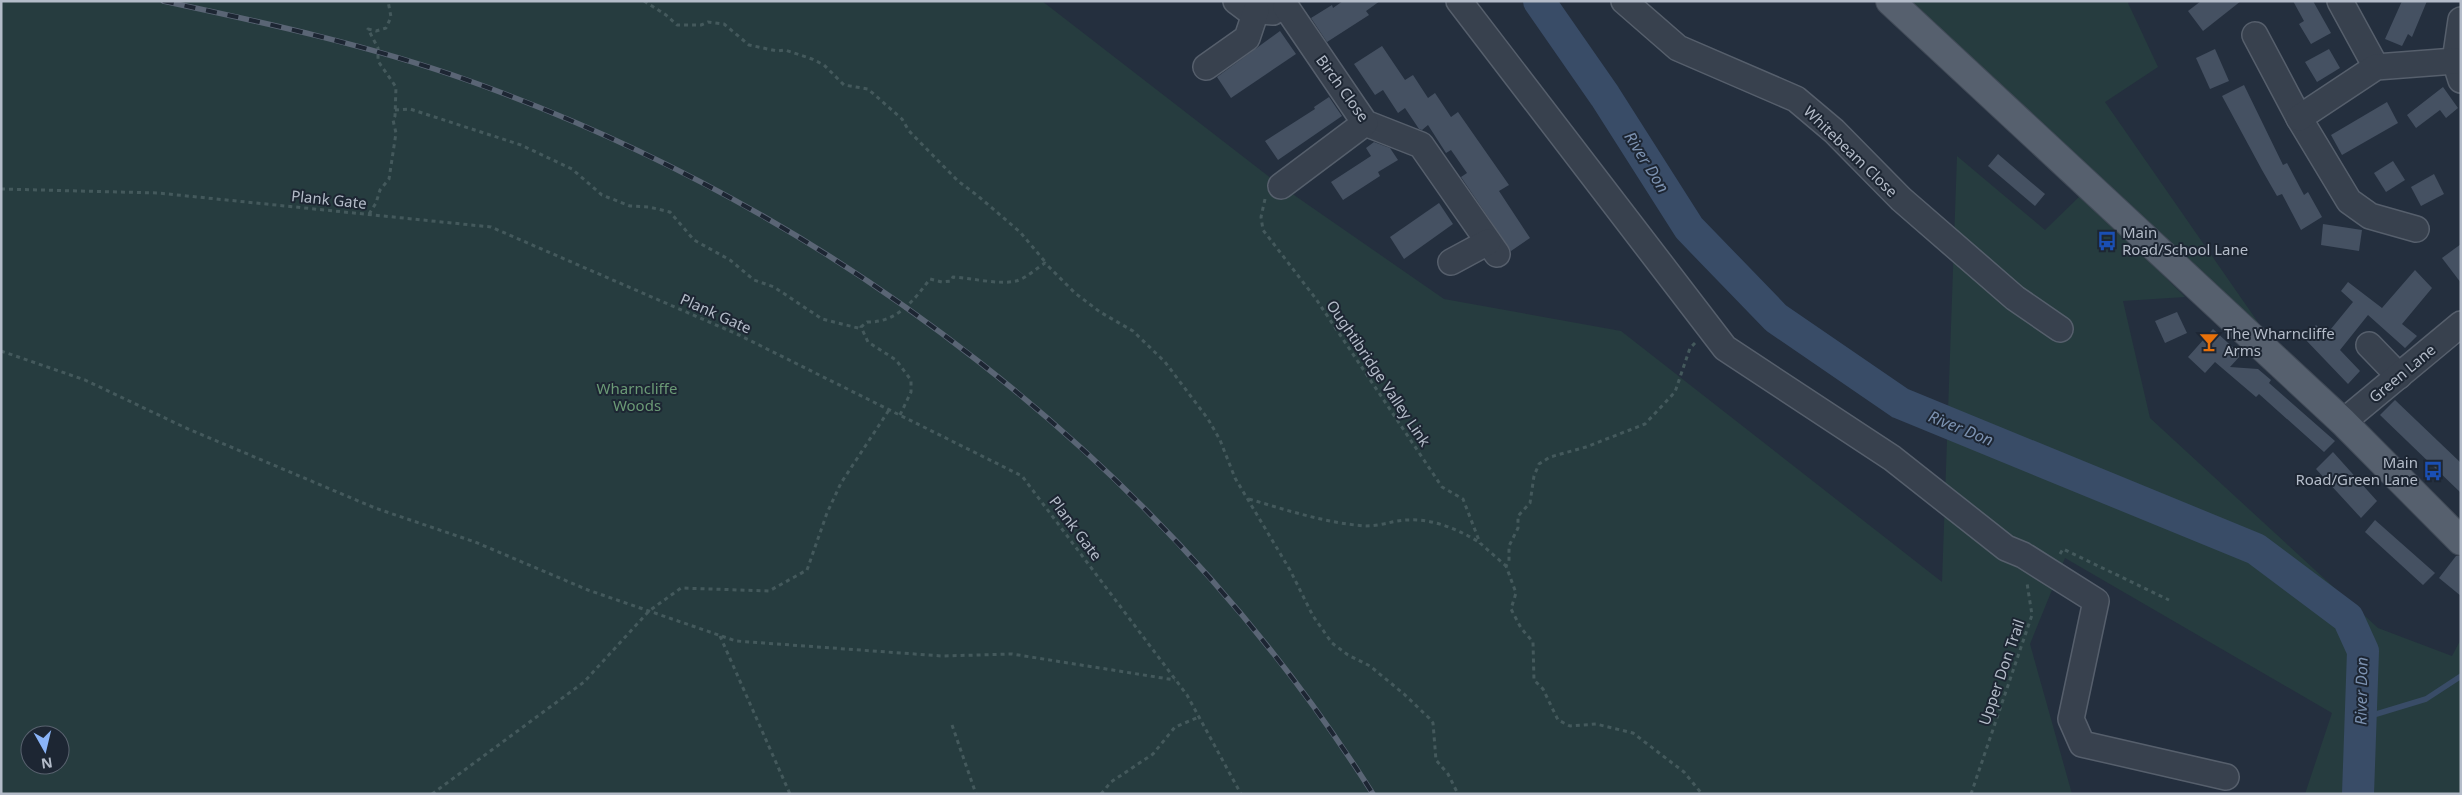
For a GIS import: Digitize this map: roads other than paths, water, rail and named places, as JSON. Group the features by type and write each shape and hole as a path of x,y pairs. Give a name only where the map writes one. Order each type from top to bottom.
{"main road":[{"path":"1890,1 2343,422 2461,541"}],"street":[{"path":"1459,1 1725,348 1892,458 2006,548 2023,555 2096,601 2071,719 2082,744 2226,777"},
{"name":"Whitebeam Close","path":"1624,1 1678,48 1796,99 1834,131 1908,206 2015,298 2060,329"},
{"path":"2340,1 2376,67"},
{"path":"1206,68 1247,38 1246,6 1275,12 1292,4"},
{"name":"Birch Close","path":"1292,4 1365,123 1421,145 1492,248 1451,262"},
{"path":"2299,118 2376,67 2458,70 2461,20"},
{"path":"2255,35 2299,118 2349,201 2370,216 2416,229"},
{"path":"1281,186 1365,123"},
{"name":"Green Lane","path":"2343,422 2461,324"},
{"path":"2369,345 2399,376"}],"waterway":[{"name":"River Don","path":"1539,1 1605,96 1689,228 1776,318 1900,403 2256,549 2348,618 2363,651 2358,794"},
{"path":"2360,719 2426,699 2461,676"}],"railway":[{"path":"163,1 354,45 467,80 603,134 734,200 860,276 979,362 1091,457 1195,562 1289,674 1373,794"}],"place":[{"name":"Main Road/School Lane","path":"2107,241"},
{"name":"The Wharncliffe Arms","path":"2209,342"},
{"name":"Main Road/Green Lane","path":"2433,471"}],"park label":[{"name":"Wharncliffe Woods","path":"637,396"}]}
